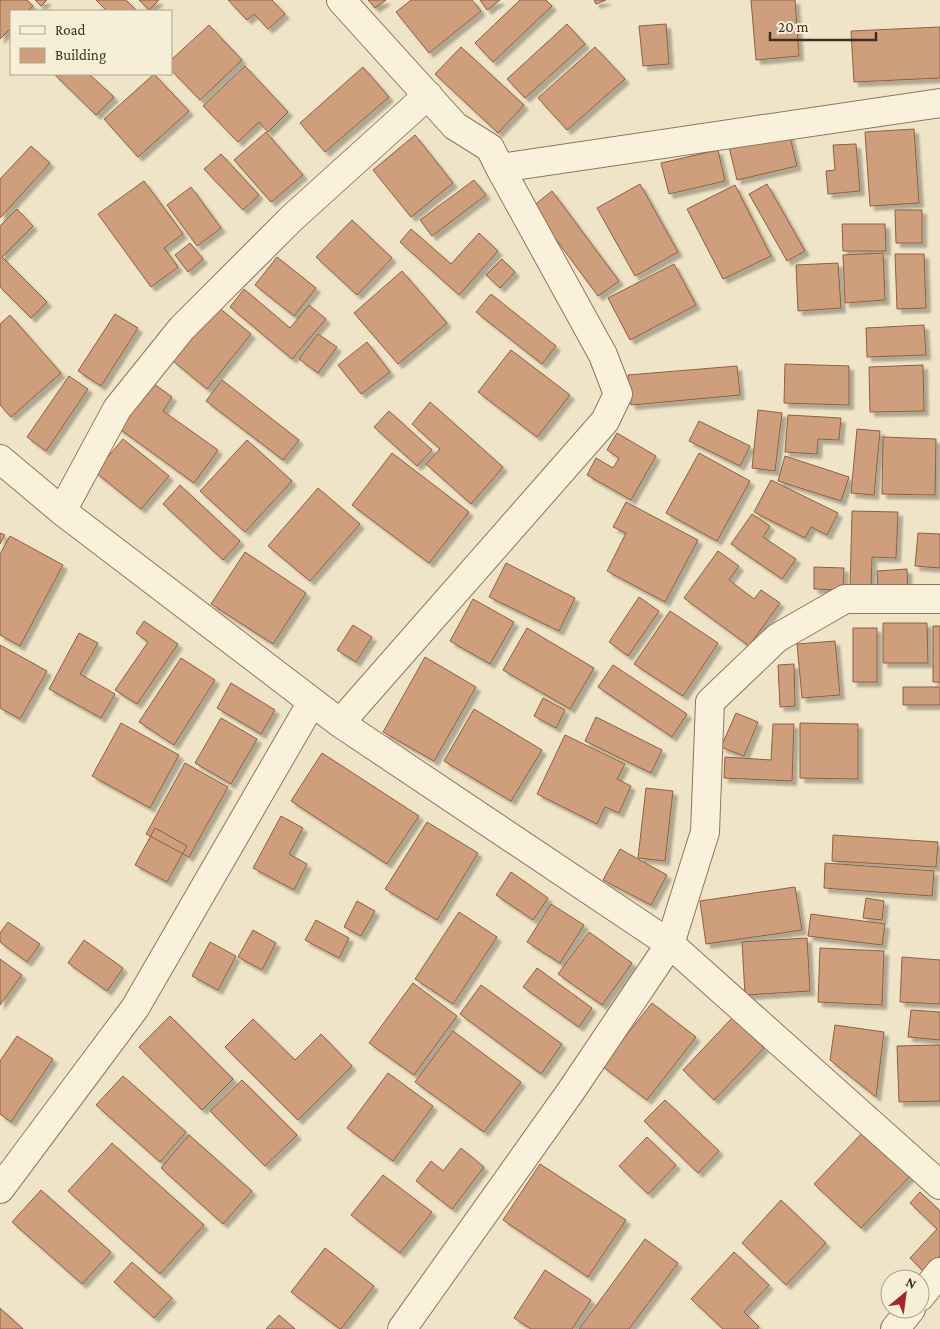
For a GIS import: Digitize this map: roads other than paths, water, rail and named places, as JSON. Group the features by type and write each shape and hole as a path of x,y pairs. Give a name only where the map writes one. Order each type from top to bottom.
{"street":[{"path":"340,723 604,421 618,394 603,355 490,148 455,126 341,0"},
{"path":"62,511 117,409 182,328 292,218 428,96"},
{"path":"500,168 940,103"},
{"path":"0,459 62,511 340,723 670,944 940,1185"},
{"path":"402,1329 571,1091 670,944 705,832 710,702 777,638 845,599 940,598"},
{"path":"0,1189 135,1008 312,702"},
{"path":"930,1284 940,1272"},
{"path":"895,1329 903,1319"}]}
